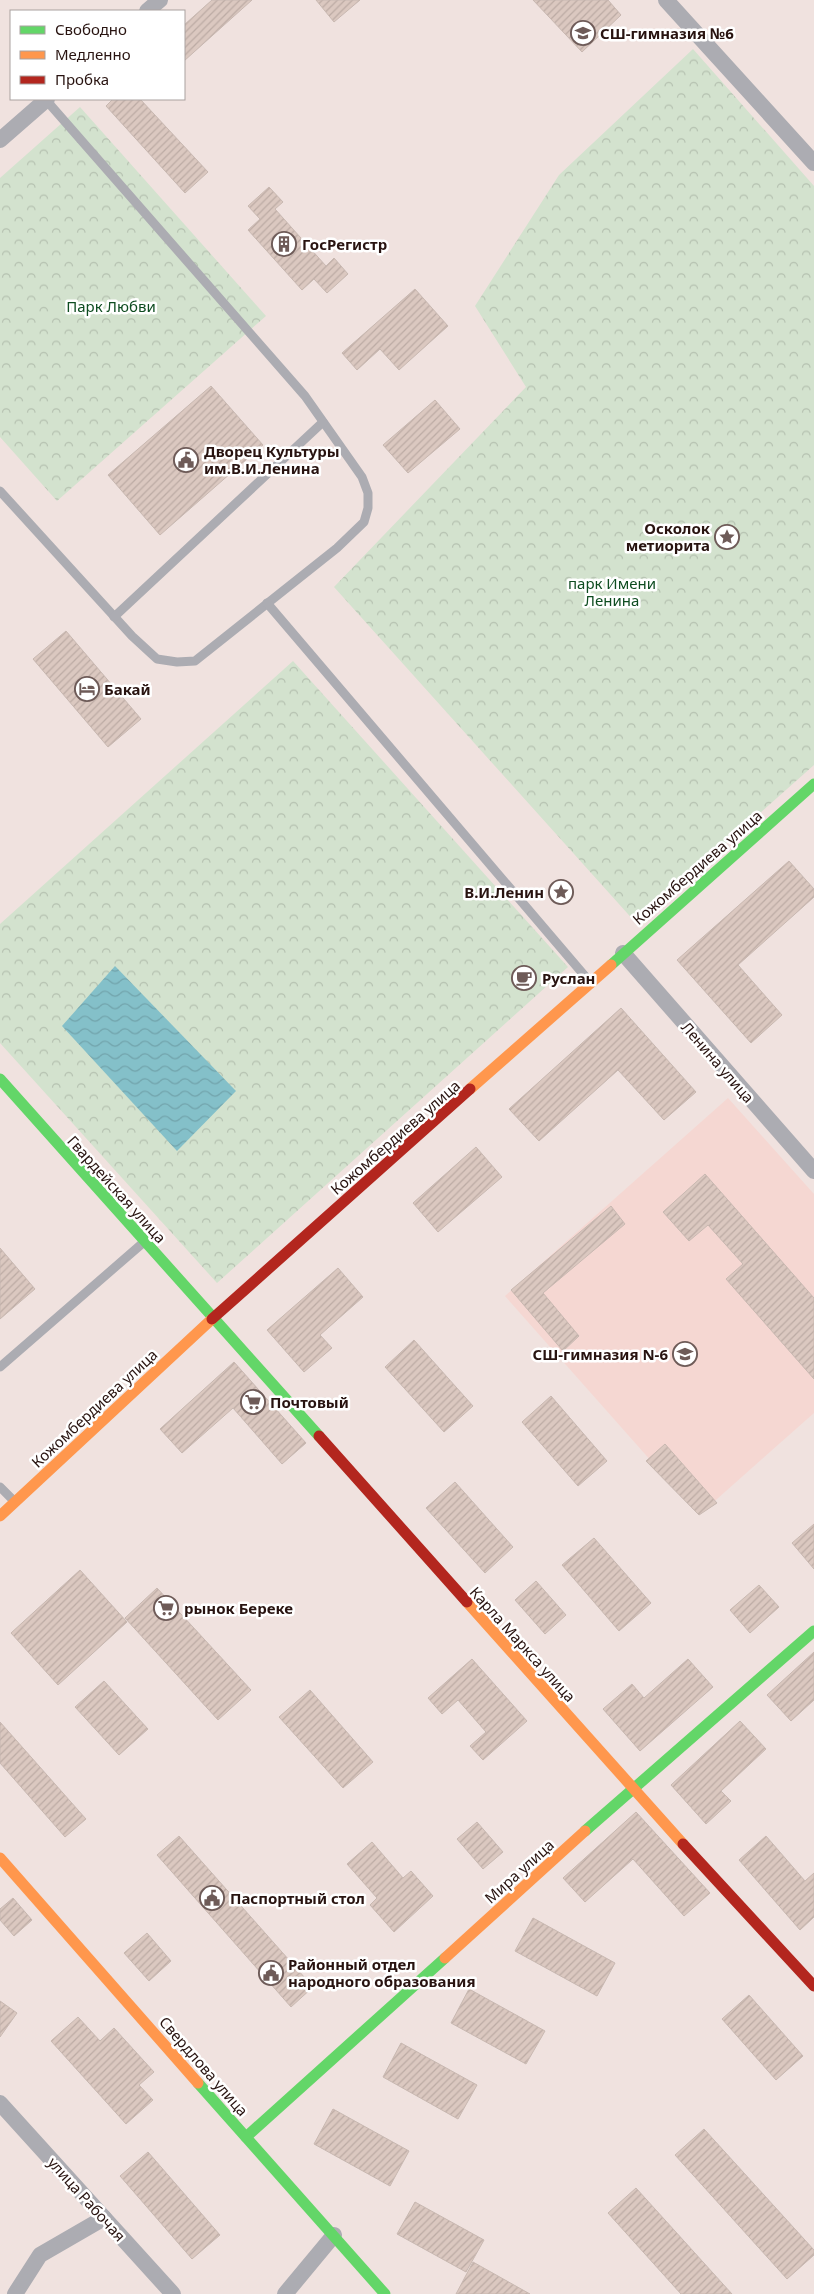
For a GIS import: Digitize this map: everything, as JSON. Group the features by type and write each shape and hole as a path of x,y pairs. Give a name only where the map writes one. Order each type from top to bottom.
{"street":[{"path":"148,10 160,0"},
{"path":"666,0 814,162"},
{"path":"0,140 46,100"},
{"name":"Кожомбердиева улица","path":"0,1516 212,1319 814,784"},
{"name":"Ленина улица","path":"623,953 814,1172"},
{"name":"Гвардейская улица","path":"0,1079 212,1319"},
{"name":"Карла Маркса улица","path":"212,1319 633,1788 814,1986"},
{"name":"Мира улица","path":"246,2137 633,1788 814,1630"},
{"name":"Свердлова улица","path":"0,1858 385,2294"},
{"name":"улица Рабочая","path":"0,2103 174,2294"},
{"path":"16,2294 40,2256 104,2218"},
{"path":"285,2294 334,2235"}],"lane":[{"path":"0,490 114,617 157,659 177,662 195,661 267,604 336,548 364,522 368,508 368,493 362,478 305,396 48,100"},
{"path":"114,617 323,422"},
{"path":"267,604 590,983"},
{"path":"0,1367 144,1242"},
{"path":"0,1487 15,1502"}],"shaded area":[{"name":"СШ-гимназия N-6","path":"728,1098 814,1194 814,1413 699,1515 505,1296"}],"green space":[{"name":"парк Имени Ленина","path":"693,49 814,186 814,765 636,923 334,587 526,387 475,306 559,175"},
{"name":"Парк Любви","path":"80,107 266,316 57,501 0,437 0,178"},
{"path":"293,661 568,967 217,1283 0,1043 0,924"}],"water":[{"path":"115,966 236,1091 177,1151 62,1026"}],"building":[{"path":"212,0 252,0 185,60 185,24"},
{"path":"316,0 360,0 334,22"},
{"name":"СШ-гимназия №6","path":"533,0 608,0 621,15 582,52"},
{"path":"112,100 141,100 208,172 185,193 106,106"},
{"name":"ГосРегистр","path":"269,187 283,202 275,209 326,266 334,258 348,274 327,293 314,279 302,290 248,230 260,219 248,206"},
{"path":"415,289 448,326 399,370 380,349 357,370 342,353"},
{"name":"Дворец Культуры им.В.И.Ленина","path":"211,386 263,445 160,535 108,475"},
{"path":"435,400 460,429 408,473 383,445"},
{"name":"Бакай","path":"66,631 141,719 108,747 33,659"},
{"path":"789,861 814,889 814,897 738,965 782,1015 751,1043 677,960"},
{"path":"621,1008 696,1092 664,1120 618,1070 539,1141 509,1109"},
{"path":"476,1147 502,1177 438,1232 413,1203"},
{"path":"705,1174 814,1298 814,1379 726,1279 743,1264 708,1225 689,1241 663,1212"},
{"path":"611,1206 625,1224 543,1293 579,1336 563,1351 511,1290"},
{"path":"0,1248 35,1289 0,1319"},
{"path":"338,1268 363,1297 320,1335 332,1348 304,1372 267,1330"},
{"path":"414,1340 473,1406 444,1432 385,1367"},
{"path":"234,1362 306,1443 282,1464 233,1408 182,1453 160,1429"},
{"path":"551,1396 607,1461 578,1486 522,1422"},
{"path":"665,1444 717,1503 699,1515 646,1461"},
{"path":"455,1482 513,1547 485,1573 426,1508"},
{"path":"814,1524 814,1569 792,1543"},
{"path":"594,1538 651,1603 619,1631 562,1565"},
{"path":"80,1570 127,1622 58,1685 11,1633"},
{"path":"536,1581 566,1615 545,1634 515,1600"},
{"path":"759,1585 779,1607 750,1633 730,1610"},
{"path":"157,1588 251,1690 218,1720 125,1618"},
{"path":"814,1652 814,1700 791,1721 767,1695"},
{"path":"472,1659 527,1721 483,1760 470,1746 486,1732 458,1700 442,1714 428,1698"},
{"path":"688,1659 713,1687 640,1751 603,1709 632,1684 644,1698"},
{"path":"104,1681 148,1729 119,1755 75,1707"},
{"path":"310,1690 373,1762 343,1788 279,1717"},
{"path":"740,1721 766,1749 721,1791 731,1801 706,1824 671,1785"},
{"path":"0,1722 86,1819 65,1837 0,1763"},
{"path":"636,1812 710,1893 684,1916 633,1859 585,1902 563,1878"},
{"path":"477,1822 503,1852 483,1869 457,1839"},
{"path":"179,1836 313,1987 291,2007 157,1855"},
{"path":"766,1836 805,1881 814,1873 814,1917 800,1930 739,1860"},
{"path":"372,1842 403,1878 411,1871 433,1896 394,1932 370,1905 377,1898 347,1864"},
{"path":"13,1898 32,1920 14,1936 0,1920 0,1909"},
{"path":"533,1918 615,1963 597,1996 515,1951"},
{"path":"147,1933 171,1961 149,1981 124,1953"},
{"path":"469,1989 545,2031 526,2064 451,2023"},
{"path":"749,1995 803,2056 776,2080 722,2019"},
{"path":"0,2001 17,2013 0,2037"},
{"path":"78,2017 100,2041 114,2028 154,2072 139,2085 153,2100 126,2124 51,2041"},
{"path":"401,2043 477,2085 458,2119 383,2077"},
{"path":"333,2109 409,2151 390,2186 314,2144"},
{"path":"704,2129 814,2250 814,2255 787,2279 675,2155"},
{"path":"148,2152 220,2235 192,2259 120,2176"},
{"path":"636,2188 732,2294 681,2294 608,2213"},
{"path":"415,2202 484,2240 466,2272 397,2234"},
{"path":"473,2262 530,2294 456,2294"}],"traffic: fast":[{"path":"611,965 814,784"},
{"path":"0,1079 319,1436"},
{"path":"585,1831 814,1631"},
{"path":"246,2137 445,1958"},
{"path":"198,2083 385,2294"}],"traffic: slow":[{"path":"470,1089 611,965"},
{"path":"0,1516 212,1319"},
{"path":"467,1602 683,1844"},
{"path":"445,1958 585,1831"},
{"path":"0,1858 198,2083"}],"traffic: jam":[{"path":"212,1319 470,1089"},
{"path":"319,1436 467,1602"},
{"path":"683,1844 814,1986"}],"place":[{"name":"СШ-гимназия №6","path":"583,33"},
{"name":"ГосРегистр","path":"284,244"},
{"name":"Дворец Культуры им.В.И.Ленина","path":"186,460"},
{"name":"Осколок метиорита","path":"727,537"},
{"name":"Бакай","path":"87,689"},
{"name":"В.И.Ленин","path":"561,892"},
{"name":"Руслан","path":"524,978"},
{"name":"СШ-гимназия N-6","path":"685,1354"},
{"name":"Почтовый","path":"253,1402"},
{"name":"рынок Береке","path":"166,1608"},
{"name":"Паспортный стол","path":"212,1898"},
{"name":"Районный отдел народного образования","path":"271,1973"}]}
